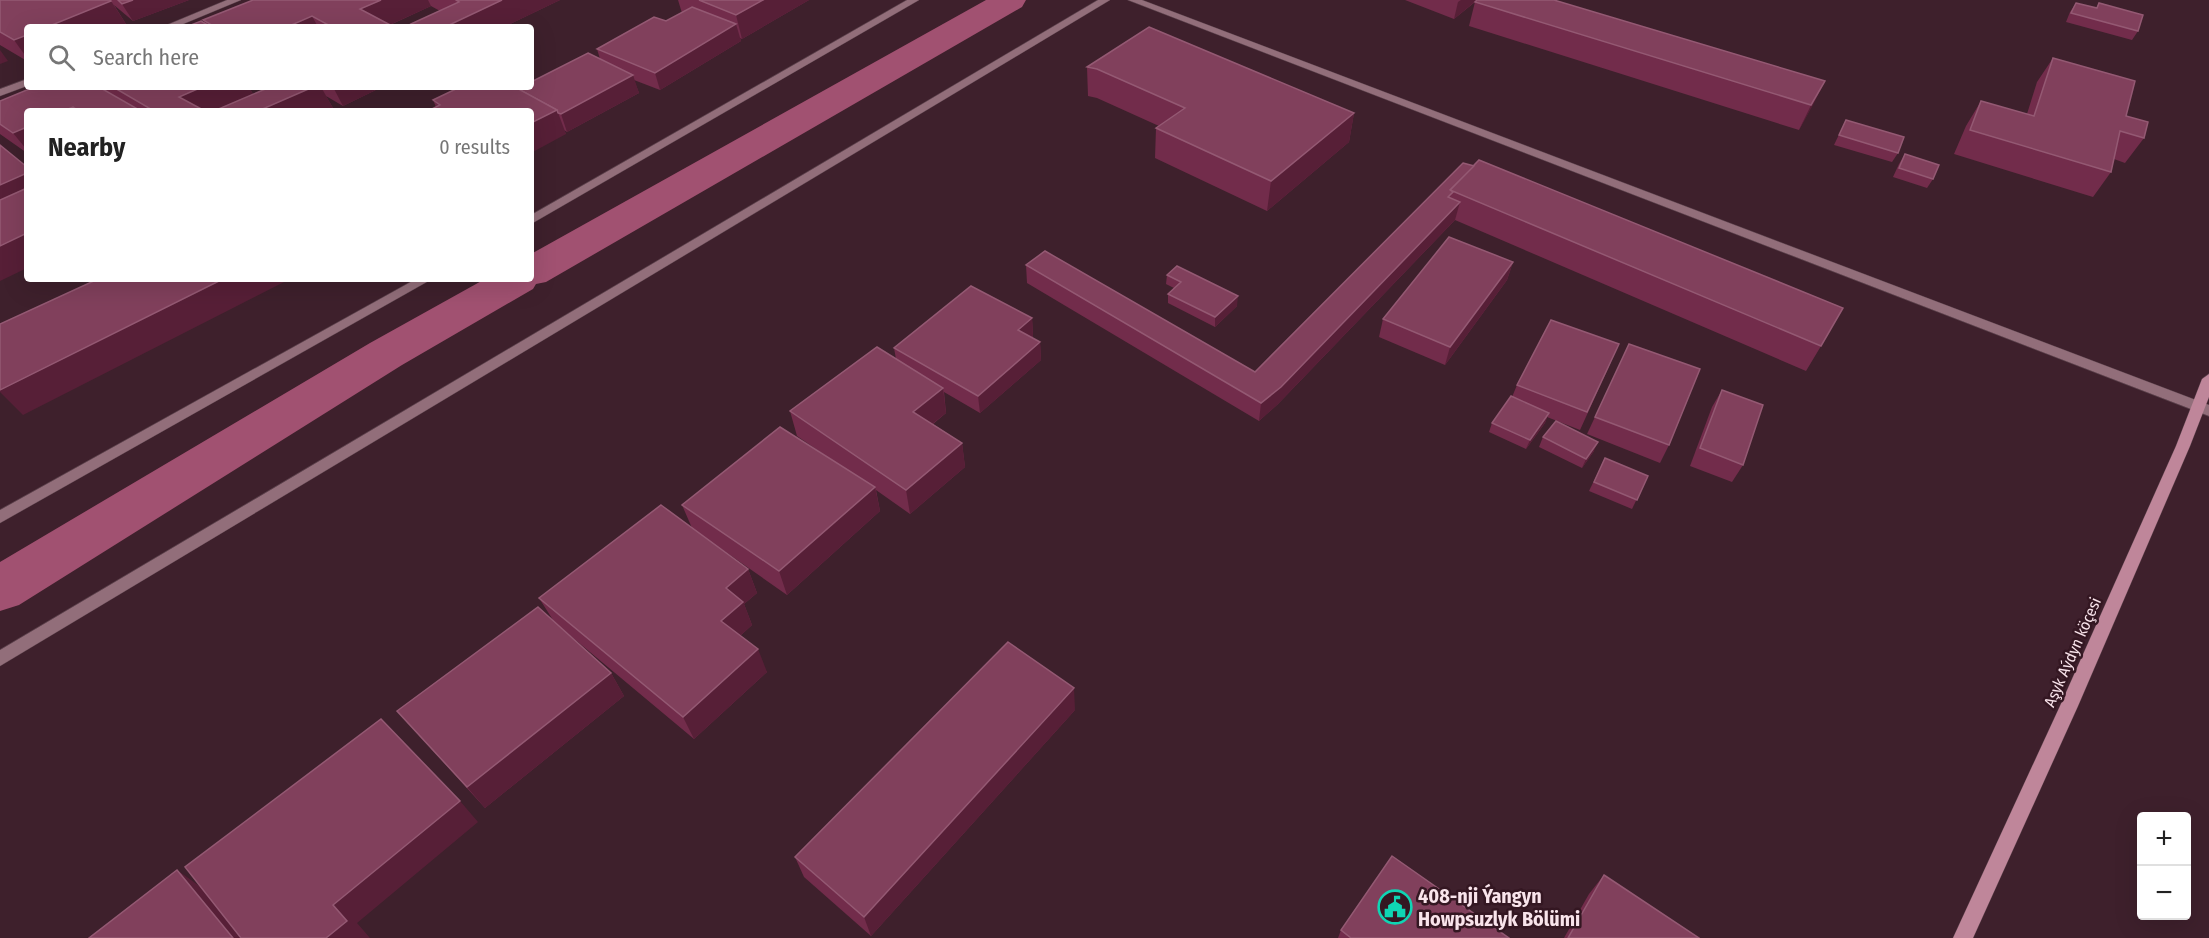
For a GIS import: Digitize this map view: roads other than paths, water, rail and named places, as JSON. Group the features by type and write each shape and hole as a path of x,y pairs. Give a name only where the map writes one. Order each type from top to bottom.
{"main road":[{"name":"Aşyk Aýdyn köçesi","path":"1963,938 2069,706 2183,446 2203,408 2209,379"}],"street":[{"path":"175,24 236,0"},
{"path":"534,218 914,0"},
{"path":"0,659 580,311 1105,0"},
{"path":"1133,0 2203,408"},
{"path":"0,93 24,83"},
{"path":"0,517 421,282"}],"waterway":[{"path":"534,270 1010,0"},
{"path":"0,589 386,354 513,282"}],"place":[{"name":"408-nji Ýangyn Howpsuzlyk Bölümi","path":"1395,907"}]}
